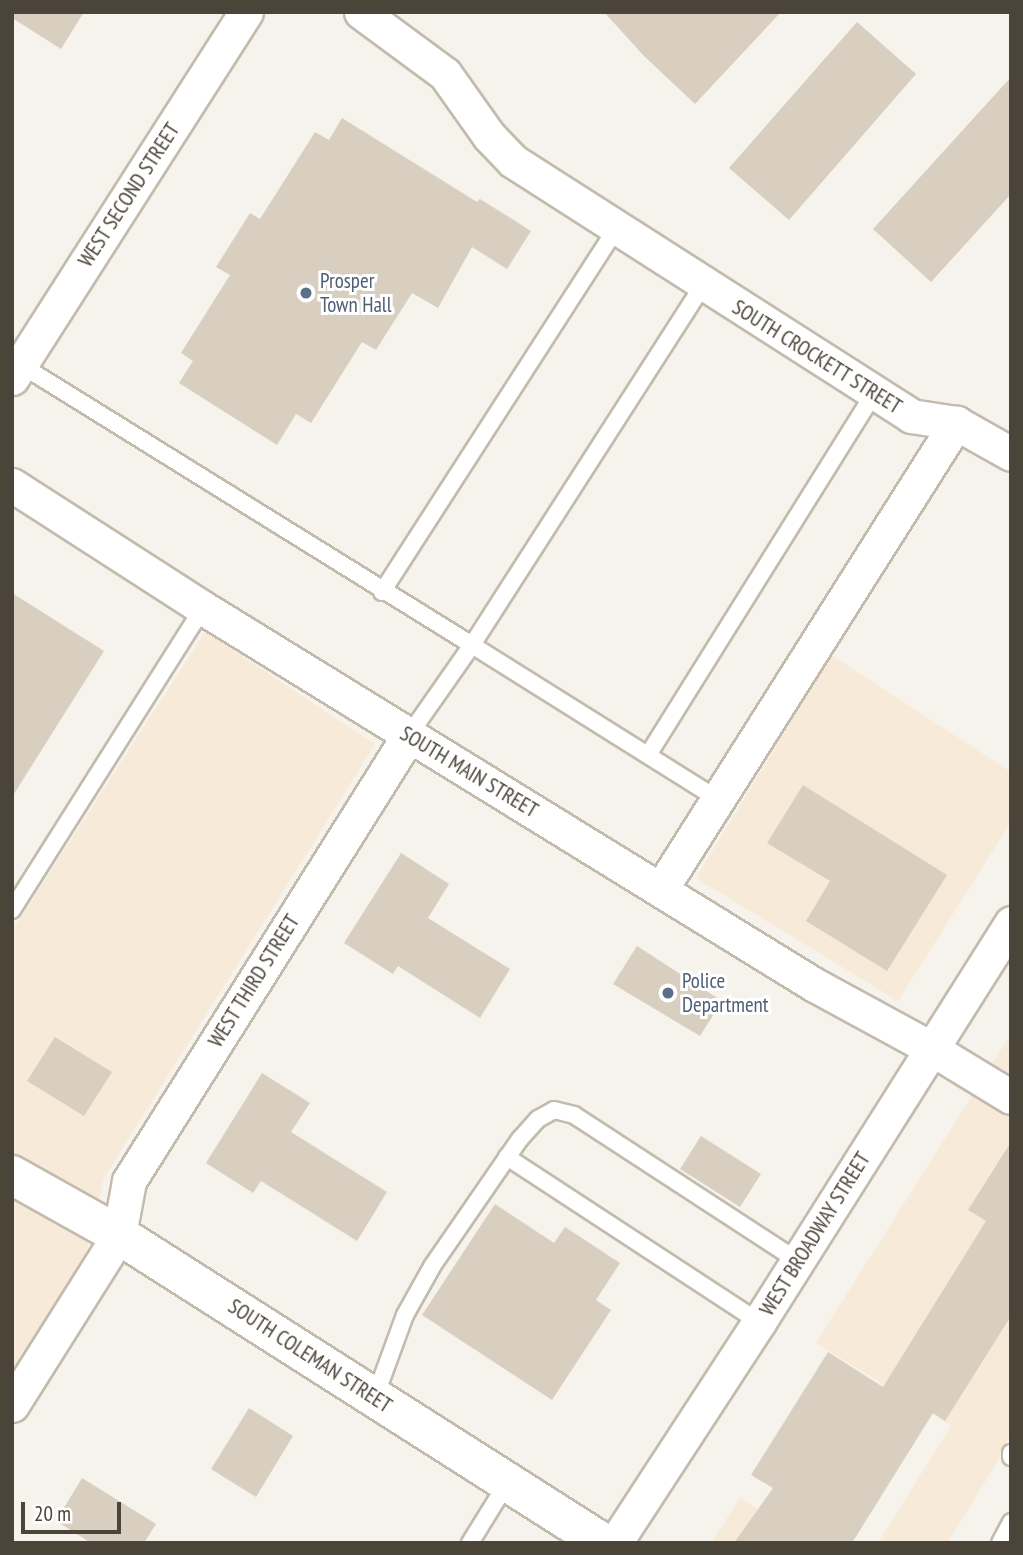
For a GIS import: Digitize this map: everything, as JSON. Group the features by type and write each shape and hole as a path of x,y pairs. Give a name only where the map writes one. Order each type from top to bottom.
{"street":[{"name":"WEST SECOND STREET","path":"16,372 246,12"},
{"name":"SOUTH CROCKETT STREET","path":"361,12 445,74 489,136 513,161 911,416 956,423 1011,454"},
{"path":"661,888 956,423"},
{"name":"SOUTH MAIN STREET","path":"12,485 203,608 813,984 932,1049 1011,1097"},
{"name":"WEST THIRD STREET","path":"119,1234 129,1181 409,735"},
{"name":"WEST BROADWAY STREET","path":"615,1543 798,1261 1011,923"},
{"name":"SOUTH COLEMAN STREET","path":"12,1175 119,1234 603,1543"},
{"path":"12,1405 119,1234"}],"lane":[{"path":"382,592 617,228"},
{"path":"409,735 472,645 703,285"},
{"path":"16,372 472,645 716,798"},
{"path":"648,755 874,394"},
{"path":"12,910 203,608"},
{"path":"375,1397 405,1315 433,1265 507,1157 538,1119 554,1110 573,1115 798,1261"},
{"path":"507,1157 759,1322"},
{"path":"470,1543 507,1483"},
{"path":"1000,1543 1011,1522"}],"shaded area":[{"path":"205,632 375,744 104,1178 85,1259 12,1378 12,931"},
{"path":"831,655 1011,772 1011,822 898,1001 696,878"},
{"path":"1011,1034 1011,1431 998,1461 947,1543 878,1543 951,1426 816,1343"},
{"path":"740,1498 810,1543 711,1543"}],"building":[{"path":"12,12 84,12 61,49 12,18"},
{"path":"604,12 781,12 695,104 644,56"},
{"path":"857,22 916,74 789,220 729,168"},
{"path":"1011,77 1011,194 931,282 873,229"},
{"name":"Prosper Town Hall","path":"342,118 477,202 480,199 531,231 507,269 472,247 438,308 412,293 376,350 362,342 311,423 296,414 277,445 179,383 193,361 181,353 230,275 216,267 250,213 260,219 315,132 329,140"},
{"path":"12,593 104,651 12,797"},
{"path":"803,785 947,875 887,971 806,921 830,881 767,843"},
{"path":"401,853 449,884 428,918 510,969 480,1018 398,966 393,974 344,943"},
{"name":"Police Department","path":"637,946 722,1001 700,1036 613,984"},
{"path":"55,1037 112,1072 84,1116 27,1081"},
{"path":"262,1073 310,1103 291,1132 387,1192 357,1241 261,1181 253,1193 206,1163"},
{"path":"701,1136 761,1174 740,1207 680,1169"},
{"path":"1011,1142 1011,1316 945,1421 933,1413 852,1543 734,1543 773,1488 751,1475 828,1352 883,1387 986,1221 968,1210"},
{"path":"495,1204 554,1243 565,1227 620,1263 596,1300 611,1310 552,1400 422,1315"},
{"path":"249,1408 293,1436 256,1497 211,1469"},
{"path":"82,1478 156,1524 144,1543 91,1543 56,1521"}],"place":[{"name":"Prosper Town Hall","path":"306,293"},
{"name":"Police Department","path":"668,993"}]}
